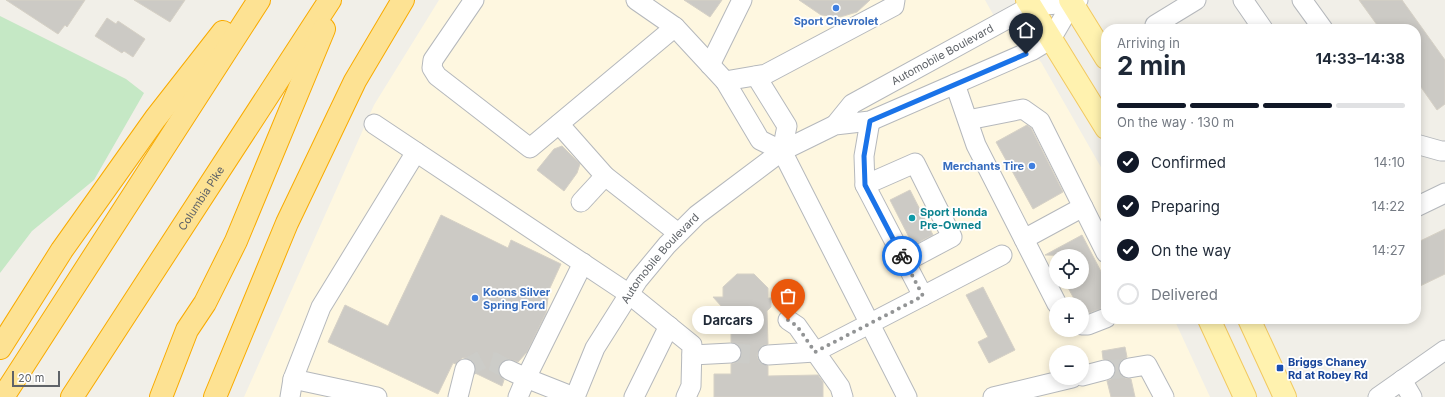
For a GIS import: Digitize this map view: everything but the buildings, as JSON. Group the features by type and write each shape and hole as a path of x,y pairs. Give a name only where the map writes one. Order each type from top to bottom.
{"highway":[{"path":"0,348 62,250 154,119 248,0"},
{"path":"3,397 259,0"},
{"name":"Columbia Pike","path":"72,397 330,0"},
{"path":"161,397 187,330 205,303 236,241 336,0"},
{"path":"215,397 287,223 355,81 403,0"},
{"path":"0,327 62,250"},
{"path":"174,397 205,303"}],"main road":[{"path":"1074,1 1101,49"},
{"path":"1029,3 1101,120"},
{"path":"1211,324 1245,397"},
{"path":"1251,324 1284,397"}],"street":[{"path":"474,0 433,60 432,68 437,76 530,148 675,27"},
{"path":"636,0 675,27 725,81 760,140 782,151 908,397"},
{"path":"710,65 742,0"},
{"path":"725,81 766,74 894,6 895,0"},
{"path":"1242,0 1259,24"},
{"path":"1302,0 1319,24"},
{"name":"Automobile Boulevard","path":"836,125 852,104 1029,3 1074,1"},
{"name":"Automobile Boulevard","path":"575,397 595,348 629,294 666,245 697,215 782,151 836,125 870,121 1033,50 1051,39 1074,1"},
{"path":"1157,24 1194,1"},
{"path":"756,76 787,126 782,151"},
{"path":"955,84 976,145 1053,297"},
{"path":"968,120 1023,109 1040,121 1101,243"},
{"path":"870,121 864,156 865,185 923,296"},
{"path":"374,124 629,294 692,345 691,386 686,397"},
{"path":"559,124 605,176 678,233"},
{"path":"1421,145 1441,151 1445,150"},
{"path":"377,397 292,388 321,307 416,152"},
{"path":"865,185 915,163 952,237 905,262"},
{"path":"581,202 605,176"},
{"path":"1421,205 1445,193"},
{"path":"1024,239 1083,207"},
{"path":"768,355 815,352 1002,255"},
{"path":"518,397 517,374 583,263"},
{"path":"788,320 797,326 840,387 843,397"},
{"path":"1089,325 1101,320"},
{"path":"634,397 669,326"},
{"path":"1378,397 1445,350"},
{"path":"692,355 732,353"},
{"path":"1129,368 1147,365 1164,397"},
{"path":"458,397 466,369"},
{"path":"1089,374 1105,370"},
{"path":"517,374 575,397"},
{"path":"1402,380 1412,397"},
{"path":"993,397 1049,384"}],"shaded area":[{"path":"439,0 985,0 994,16 1041,62 1101,167 1101,324 1176,324 1210,397 244,397 374,105"}],"green space":[{"path":"0,16 126,79 144,93 94,180 32,231 0,273"}],"tunnel":[{"path":"731,353 768,355"},
{"path":"465,369 483,359 494,362 509,370"},
{"path":"1105,370 1129,368"}],"way so far":[{"path":"788,320 797,326 815,352 923,296 902,256"}],"place":[{"name":"Sport Chevrolet","path":"836,8"},
{"name":"Merchants Tire","path":"1032,166"},
{"name":"Sport Honda Pre-Owned","path":"912,218"},
{"name":"Koons Silver Spring Ford","path":"475,298"},
{"name":"Darcars","path":"788,320"},
{"name":"Briggs Chaney Rd at Robey Rd","path":"1280,368"}],"route":[{"path":"902,256 865,185 864,156 870,121 1026,54"}]}
